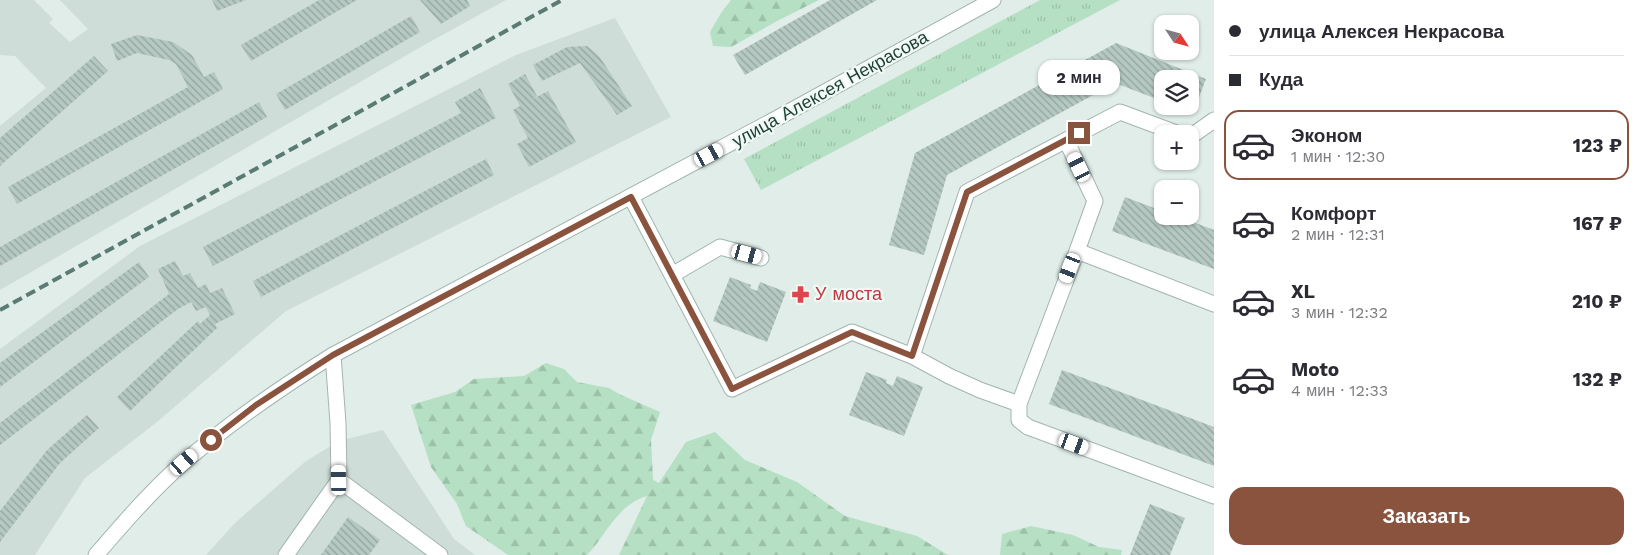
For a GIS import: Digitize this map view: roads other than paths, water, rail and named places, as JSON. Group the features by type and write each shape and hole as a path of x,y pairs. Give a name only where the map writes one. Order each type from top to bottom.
{"street":[{"name":"улица Алексея Некрасова","path":"96,555 173,472 196,452 256,405 333,355 631,197 993,0"},
{"path":"912,356 967,192 1120,112 1155,125"},
{"path":"1199,131 1214,120"},
{"path":"1066,140 1095,201 1019,404 1019,420 1028,427 1214,496"},
{"path":"631,197 732,389 852,332 912,356 980,390 1019,404"},
{"path":"672,275 720,247 761,258"},
{"path":"1077,251 1214,304"},
{"path":"286,555 339,480 338,423 333,355"},
{"path":"339,480 440,555"}],"railway":[{"path":"0,310 562,0"}],"place":[{"name":"У моста","path":"801,294"}]}
